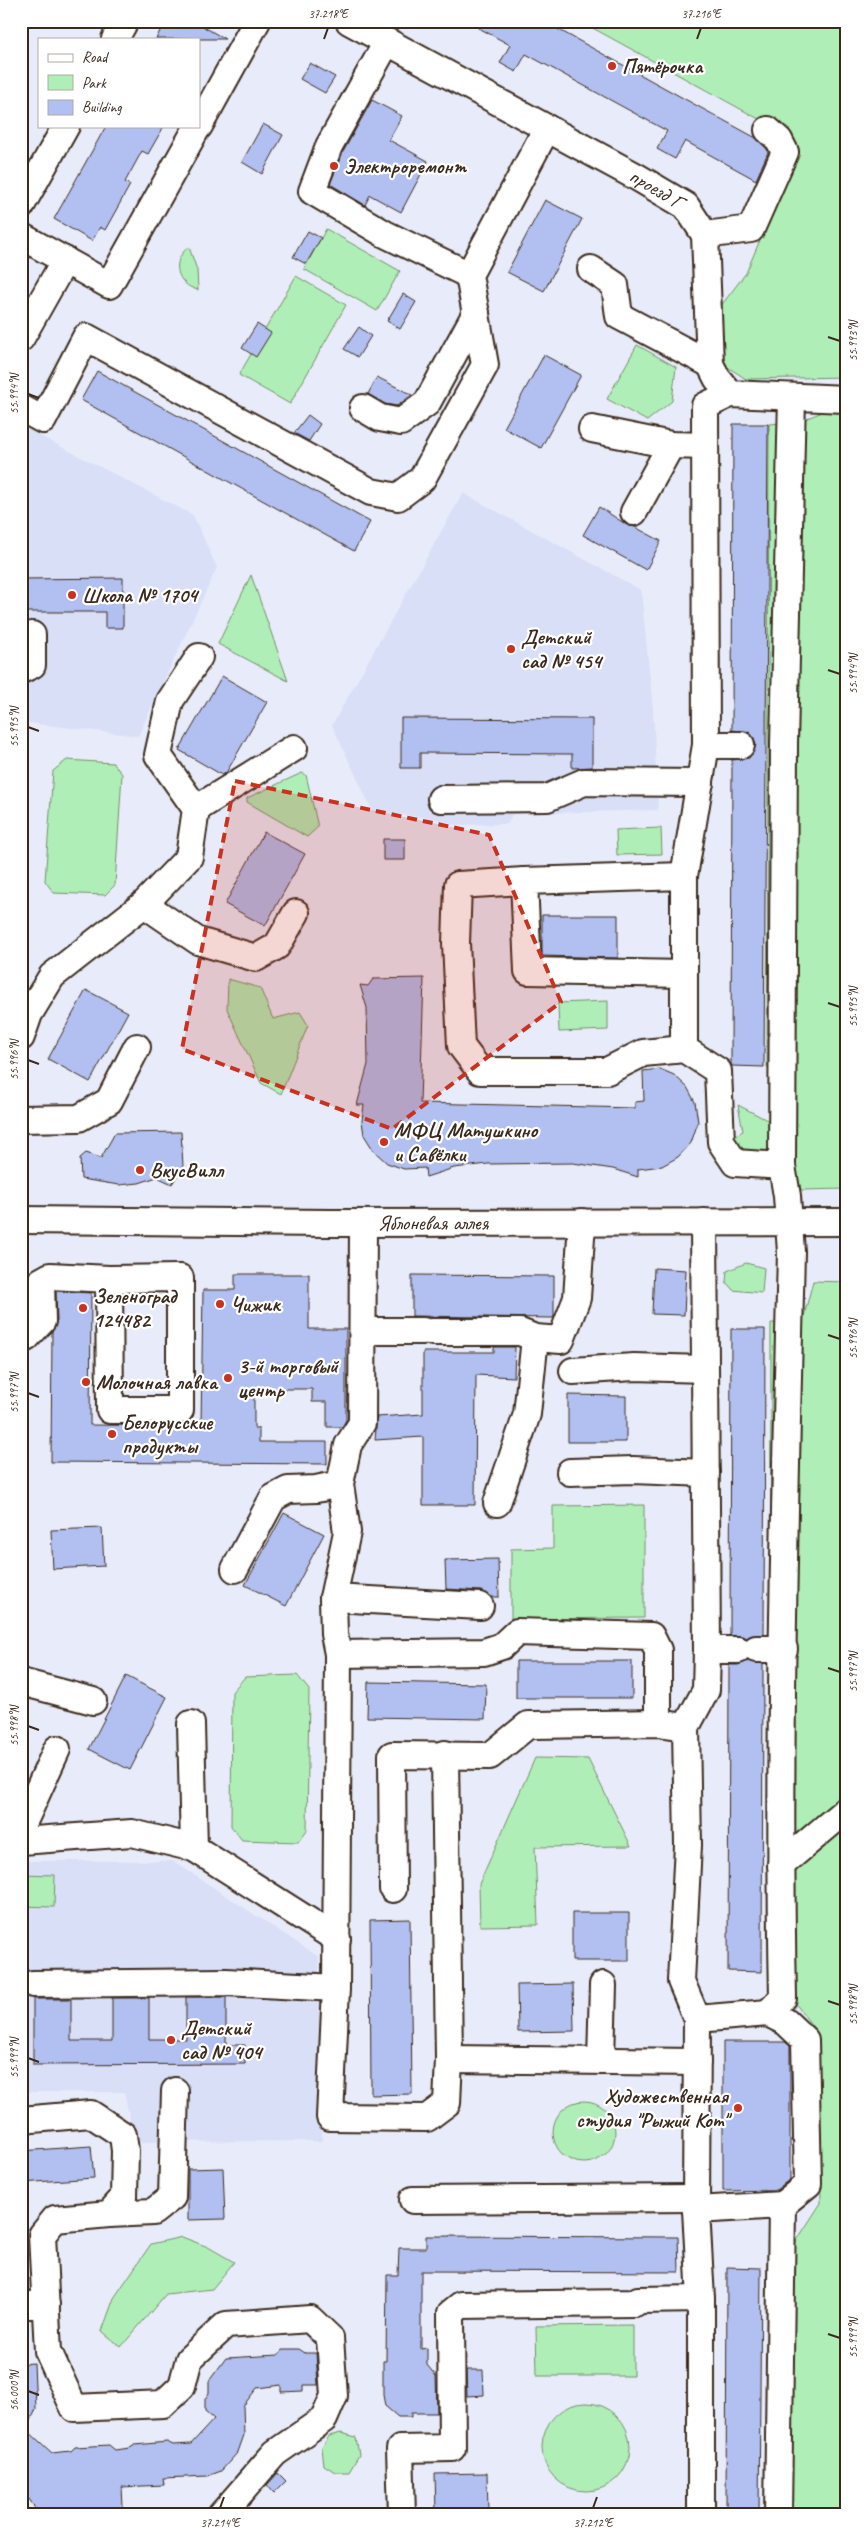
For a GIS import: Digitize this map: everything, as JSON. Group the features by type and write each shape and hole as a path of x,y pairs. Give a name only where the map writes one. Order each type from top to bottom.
{"street":[{"path":"116,38 125,21"},
{"path":"200,124 257,21"},
{"name":"проезд Г","path":"349,21 637,177 686,206 705,236"},
{"path":"387,42 329,146 312,191 385,234 469,275"},
{"path":"21,206 65,128"},
{"path":"21,236 65,260 117,284 198,128"},
{"path":"21,408 43,420 86,337 371,492 398,497 422,479 485,365 469,275 547,128"},
{"path":"730,394 717,378 710,364 705,236 751,229 785,152 779,140 768,130"},
{"path":"21,338 65,260"},
{"path":"591,268 615,285 619,316 710,364"},
{"path":"363,408 380,418 401,422 426,403 476,313"},
{"path":"684,1049 684,876 706,745 704,406 730,394 846,399"},
{"path":"768,2013 782,1998 781,1865 791,1252 788,1196 782,1166 761,745 792,397"},
{"path":"592,428 671,445 705,446"},
{"path":"634,512 671,445"},
{"path":"21,670 32,666 32,636"},
{"path":"21,1037 28,1014 52,976 144,904 189,856 196,808 158,755 170,701 199,657"},
{"path":"706,745 761,745"},
{"path":"196,808 294,748"},
{"path":"441,799 547,798 584,782 700,784"},
{"path":"684,876 458,885 456,943 461,1046 480,1071 607,1071 643,1053 684,1049 718,1071 721,1142 735,1163 782,1166"},
{"path":"524,881 528,971 684,974"},
{"path":"144,904 198,941 256,958 277,946 296,913"},
{"path":"21,1119 79,1118 109,1101 137,1047"},
{"name":"Яблоневая аллея","path":"21,1220 846,1222"},
{"path":"363,1222 362,1423 348,1445 340,1484 347,1532 333,1598 334,1634 338,1654 337,1939 330,2118 427,2118 447,2103 449,2059 445,1754"},
{"path":"363,1331 520,1332 535,1338 561,1340 577,1298 582,1222"},
{"path":"701,2515 701,2299 696,2204 696,2019 681,1981 688,1845 686,1727 706,1690 704,1222"},
{"path":"21,1331 26,1338 42,1321 41,1281 50,1276 109,1279 180,1278 180,1410 110,1410 109,1279"},
{"path":"497,1503 527,1414 535,1338"},
{"path":"573,1371 634,1367 706,1369"},
{"path":"570,1472 633,1470 706,1473"},
{"path":"235,1569 273,1498 288,1490 316,1489 340,1484"},
{"path":"333,1598 480,1606"},
{"path":"338,1654 484,1652 502,1646 517,1632 651,1636 658,1650 658,1723"},
{"path":"707,1650 784,1649"},
{"path":"21,1682 93,1701"},
{"path":"393,1889 392,1755 445,1754 490,1756 528,1725 658,1723 686,1727"},
{"path":"191,1724 194,1848"},
{"path":"21,1828 57,1749"},
{"path":"781,1865 846,1810"},
{"path":"21,1841 132,1833 194,1848 337,1939"},
{"path":"33,1984 226,1982 336,1988"},
{"path":"601,2061 603,1985"},
{"path":"413,2200 782,2205 808,2184 804,2040 786,2022 768,2013 696,2019"},
{"path":"449,2059 697,2062"},
{"path":"175,2091 172,2197 153,2212 55,2219 42,2235 34,2305 48,2351 74,2408 163,2404 182,2386 189,2358 226,2324 310,2319 330,2338 334,2396 324,2419 275,2454 221,2515"},
{"path":"21,2120 91,2114 122,2135 125,2151 124,2197 109,2214"},
{"path":"778,2515 782,2205"},
{"path":"402,2515 400,2449 452,2448 451,2313 461,2305 635,2303 638,2300 701,2299"}],"highlighted area":[{"path":"235,781 489,835 561,1002 392,1129 182,1049"}],"shaded area":[{"path":"21,426 193,515 217,568 138,736 21,722"},
{"name":"Детский сад № 454","path":"463,493 641,590 653,709 658,810 512,814 508,824 441,825 438,819 373,812 332,725"},
{"name":"Детский сад № 404","path":"21,1861 173,1861 319,1957 322,2141 135,2142 124,2092 21,2092"}],"green space":[{"path":"580,21 846,21 846,377 746,379 723,364 720,307 746,273 763,233 788,135"},
{"path":"326,229 400,271 377,311 304,269"},
{"path":"189,247 197,270 198,290 185,283 180,278 178,272 179,258"},
{"path":"296,276 346,305 290,404 239,375"},
{"path":"637,345 676,367 672,401 647,421 607,399"},
{"path":"825,411 846,413 846,1189 801,1190 792,1152 793,1084 767,1067 769,424 797,422"},
{"path":"251,575 288,681 218,644"},
{"path":"67,760 113,763 122,774 115,885 105,895 54,893 45,881 53,771"},
{"path":"302,773 306,775 318,827 307,837 247,802 247,798"},
{"path":"661,828 662,854 617,855 616,830"},
{"path":"228,979 260,988 273,1019 300,1012 308,1025 281,1094 261,1083 227,1009"},
{"path":"608,1001 608,1030 559,1032 558,1003"},
{"path":"738,1105 771,1122 768,1151 734,1152 730,1138 743,1131"},
{"path":"746,1263 764,1268 762,1293 733,1290 726,1282 727,1271"},
{"path":"813,1281 846,1282 846,2515 766,2515 768,2285 821,2203 818,2034 770,1969 771,1323 802,1324"},
{"path":"644,1505 644,1618 511,1619 511,1549 553,1548 553,1506"},
{"path":"297,1675 309,1690 307,1830 298,1842 242,1840 231,1826 232,1692 245,1677"},
{"path":"535,1758 588,1759 631,1846 535,1847 538,1925 480,1926 479,1884"},
{"path":"21,1874 55,1875 54,1907 21,1906"},
{"path":"584,2101 596,2103 606,2110 613,2120 615,2132 613,2144 606,2154 596,2161 584,2163 572,2161 562,2154 555,2144 553,2132 555,2120 562,2110 572,2103"},
{"path":"182,2237 208,2247 234,2262 212,2289 166,2294 121,2347 102,2331 114,2298 151,2244"},
{"path":"633,2325 633,2376 537,2376 536,2326"},
{"path":"586,2403 603,2406 617,2416 627,2430 630,2447 627,2464 617,2478 603,2488 586,2491 569,2488 555,2478 545,2464 542,2447 545,2430 555,2416 569,2406"},
{"path":"341,2433 356,2437 359,2455 349,2472 335,2472 324,2465 322,2448 329,2436"}],"building":[{"path":"165,21 207,21 204,27 225,39 200,38 156,38"},
{"path":"466,21 543,21 756,138 768,152 756,180 685,141 675,159 657,149 667,131 526,54 516,72 500,63 510,45"},
{"path":"310,63 335,77 325,93 300,79"},
{"path":"372,100 402,116 389,140 428,161 401,212 370,195 365,205 330,184 343,152"},
{"path":"263,124 283,135 262,174 242,162"},
{"path":"105,128 163,128 148,154 142,151 125,182 130,185 105,230 100,227 92,241 54,219"},
{"path":"545,200 582,219 544,291 507,272"},
{"path":"308,231 321,238 306,264 293,257"},
{"path":"403,294 416,302 400,329 387,321"},
{"path":"257,324 271,333 256,357 242,348"},
{"path":"359,327 371,336 358,357 344,349"},
{"path":"544,355 581,375 541,448 504,428"},
{"path":"97,371 370,522 354,551 81,400"},
{"path":"377,377 412,395 397,406 385,404 368,394"},
{"path":"308,415 320,424 309,441 294,433"},
{"path":"733,424 768,424 764,1067 732,1066 731,1064 732,760 749,758 756,745 754,738 749,732 732,730"},
{"path":"599,507 627,525 635,527 661,541 646,570 583,535"},
{"name":"Школа № 1704","path":"123,578 123,628 105,628 105,612 21,612 21,579"},
{"path":"222,676 267,702 226,773 222,775 179,750"},
{"path":"401,718 592,719 592,767 572,768 572,754 420,753 420,768 401,768"},
{"path":"264,832 305,854 265,926 225,904"},
{"path":"383,839 405,839 405,860 383,860"},
{"path":"542,915 618,915 618,958 542,956"},
{"path":"424,978 420,1103 635,1108 635,1102 644,1101 643,1071 660,1069 674,1075 687,1087 695,1102 698,1122 691,1143 678,1157 662,1166 638,1169 638,1177 613,1169 573,1163 488,1164 454,1168 426,1177 425,1168 404,1169 387,1163 374,1151 364,1135 362,1121 364,1105 357,1105 368,1064 367,1008 360,985 368,986 373,979"},
{"path":"86,990 128,1012 90,1082 48,1059"},
{"path":"181,1132 183,1166 172,1184 157,1177 139,1183 119,1185 81,1179 80,1158 86,1153 101,1158 115,1133"},
{"path":"654,1268 686,1270 684,1315 652,1314"},
{"name":"3-й торговый центр","path":"235,1274 309,1274 309,1329 346,1329 346,1420 342,1427 327,1427 327,1402 312,1402 312,1389 254,1389 254,1428 259,1428 259,1442 327,1442 327,1464 51,1462 52,1332 57,1321 56,1291 91,1293 90,1425 201,1426 203,1290 235,1290"},
{"path":"412,1275 554,1276 554,1316 553,1318 412,1316"},
{"path":"731,1329 765,1329 764,1634 746,1638 730,1635"},
{"path":"494,1347 515,1347 514,1377 476,1375 475,1505 423,1505 423,1437 375,1440 377,1417 423,1414 423,1352 494,1352"},
{"path":"568,1395 626,1396 626,1442 568,1442"},
{"path":"284,1513 324,1534 286,1606 245,1585"},
{"path":"102,1528 104,1566 53,1569 51,1530"},
{"path":"498,1559 499,1597 491,1597 481,1591 446,1589 445,1560"},
{"path":"516,1661 632,1661 632,1698 516,1698"},
{"path":"748,1661 763,1664 762,1972 728,1971 729,1665 738,1665"},
{"path":"126,1676 167,1697 130,1770 89,1749"},
{"path":"368,1682 486,1684 485,1719 367,1717"},
{"path":"572,1913 629,1913 629,1961 572,1961"},
{"path":"410,1919 412,2094 371,2095 370,1920"},
{"path":"573,1984 574,2031 518,2032 517,1985"},
{"path":"186,1997 226,1997 226,2045 245,2045 245,2064 33,2065 33,1999 71,1999 71,2041 112,2041 112,1998 149,1998 149,2039 186,2039"},
{"path":"723,2042 785,2042 790,2046 790,2179 776,2190 723,2191"},
{"path":"91,2146 94,2178 21,2183 21,2151"},
{"path":"223,2168 225,2219 188,2220 188,2169"},
{"path":"426,2236 678,2237 679,2272 421,2271 421,2349 427,2348 427,2365 436,2376 437,2413 411,2413 411,2417 398,2417 385,2406 383,2395 383,2361 386,2361 387,2275 398,2275 399,2248 426,2248"},
{"path":"727,2267 761,2268 759,2515 726,2515"},
{"path":"283,2349 299,2349 305,2353 316,2353 318,2385 303,2385 303,2391 281,2392 281,2385 257,2388 243,2406 244,2435 238,2452 221,2471 208,2476 163,2478 164,2485 122,2487 123,2507 114,2515 53,2515 48,2509 36,2509 29,2499 21,2500 21,2364 34,2363 36,2409 27,2430 52,2453 71,2451 75,2447 109,2445 115,2450 130,2448 135,2445 167,2442 173,2445 191,2444 214,2419 205,2411 205,2399 209,2393 209,2381 226,2358 278,2355"},
{"path":"466,2370 483,2370 484,2395 467,2396"},
{"path":"278,2473 286,2481 274,2493 267,2485"},
{"path":"487,2473 488,2510 436,2512 435,2474"}],"place":[{"name":"Пятёрочка","path":"612,66"},
{"name":"Электроремонт","path":"334,166"},
{"name":"Школа № 1704","path":"72,595"},
{"name":"Детский сад № 454","path":"511,649"},
{"name":"МФЦ Матушкино и Савёлки","path":"384,1142"},
{"name":"ВкусВилл","path":"140,1170"},
{"name":"Чижик","path":"220,1304"},
{"name":"Зеленоград 124482","path":"83,1308"},
{"name":"3-й торговый центр","path":"228,1378"},
{"name":"Молочная лавка","path":"86,1382"},
{"name":"Белорусские продукты","path":"112,1434"},
{"name":"Детский сад № 404","path":"171,2040"},
{"name":"Художественная студия \"Рыжий Кот\"","path":"738,2108"}]}
